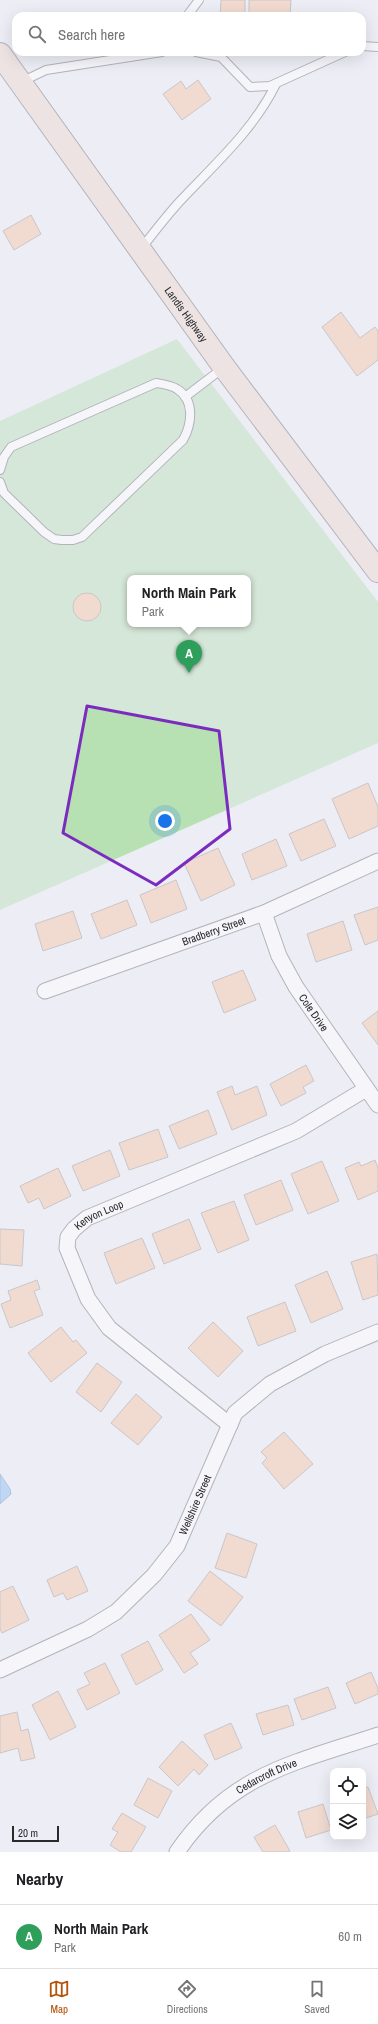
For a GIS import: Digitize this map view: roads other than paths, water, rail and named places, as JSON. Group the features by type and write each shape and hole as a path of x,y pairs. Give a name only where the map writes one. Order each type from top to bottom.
{"main road":[{"name":"Landis Highway","path":"0,54 224,368 378,571"}],"street":[{"name":"Bradberry Street","path":"45,991 264,913 378,861"},
{"name":"Cole Drive","path":"264,913 279,956 296,987 378,1105"},
{"name":"Kenyon Loop","path":"230,1425 109,1328 88,1299 81,1285 67,1248 68,1237 74,1229 87,1218 296,1132 366,1089"},
{"name":"Wellshire Street","path":"0,1670 88,1629 116,1612 154,1575 177,1546 236,1413 270,1384 325,1354 378,1332"},
{"name":"Cedarcroft Drive","path":"177,1852 202,1819 240,1788 277,1769 378,1735"}],"lane":[{"path":"190,12 199,0"},
{"path":"366,46 378,47"},
{"path":"21,82 46,70 136,56"},
{"path":"216,56 221,57 250,86 270,86 276,84 336,56"},
{"path":"140,250 161,222 231,149 266,105 276,84"},
{"path":"185,397 224,368"},
{"path":"0,470 4,457 11,447 156,383 176,388 185,397 190,409 190,421 183,440 82,536 73,540 54,539 44,532 4,493 0,482"}],"water":[{"path":"0,1474 10,1489 11,1494 0,1504"}],"place":[{"name":"North Main Park","path":"189,673"}]}
